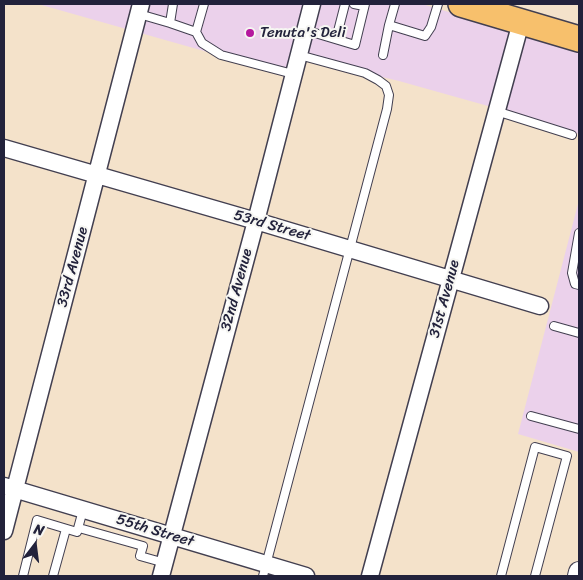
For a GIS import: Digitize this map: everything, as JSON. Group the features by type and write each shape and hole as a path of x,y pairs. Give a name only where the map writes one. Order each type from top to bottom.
{"main road":[{"path":"461,4 579,39"}],"street":[{"name":"32nd Avenue","path":"163,570 312,4"},
{"name":"33rd Avenue","path":"4,531 9,488 97,174 140,7"},
{"name":"31st Avenue","path":"370,576 521,22"},
{"name":"53rd Street","path":"4,148 540,306"},
{"name":"55th Street","path":"9,488 172,536 265,570 306,576"},
{"path":"578,576 579,572"}],"lane":[{"path":"170,22 173,4"},
{"path":"196,32 204,4"},
{"path":"336,39 345,4"},
{"path":"305,30 355,45 364,5 354,4"},
{"path":"383,56 395,4"},
{"path":"389,26 425,36 431,27 438,4"},
{"path":"140,7 196,32 202,43 221,55 293,74"},
{"path":"265,570 387,109 389,94 386,86 366,73 298,55"},
{"path":"496,111 572,135"},
{"path":"579,233 572,274 575,284 579,285"},
{"path":"554,326 579,333"},
{"path":"531,416 579,429"},
{"path":"501,576 535,447 567,456 535,576"},
{"path":"23,576 38,520 78,532 83,510"},
{"path":"79,528 143,546 140,556 163,570"},
{"path":"53,576 66,529"}],"shaded area":[{"path":"38,4 422,4 579,51 579,134 399,81 301,58 295,80 204,51"},
{"path":"579,200 579,452 518,434"}],"place":[{"name":"Tenuta's Deli","path":"250,33"}]}
